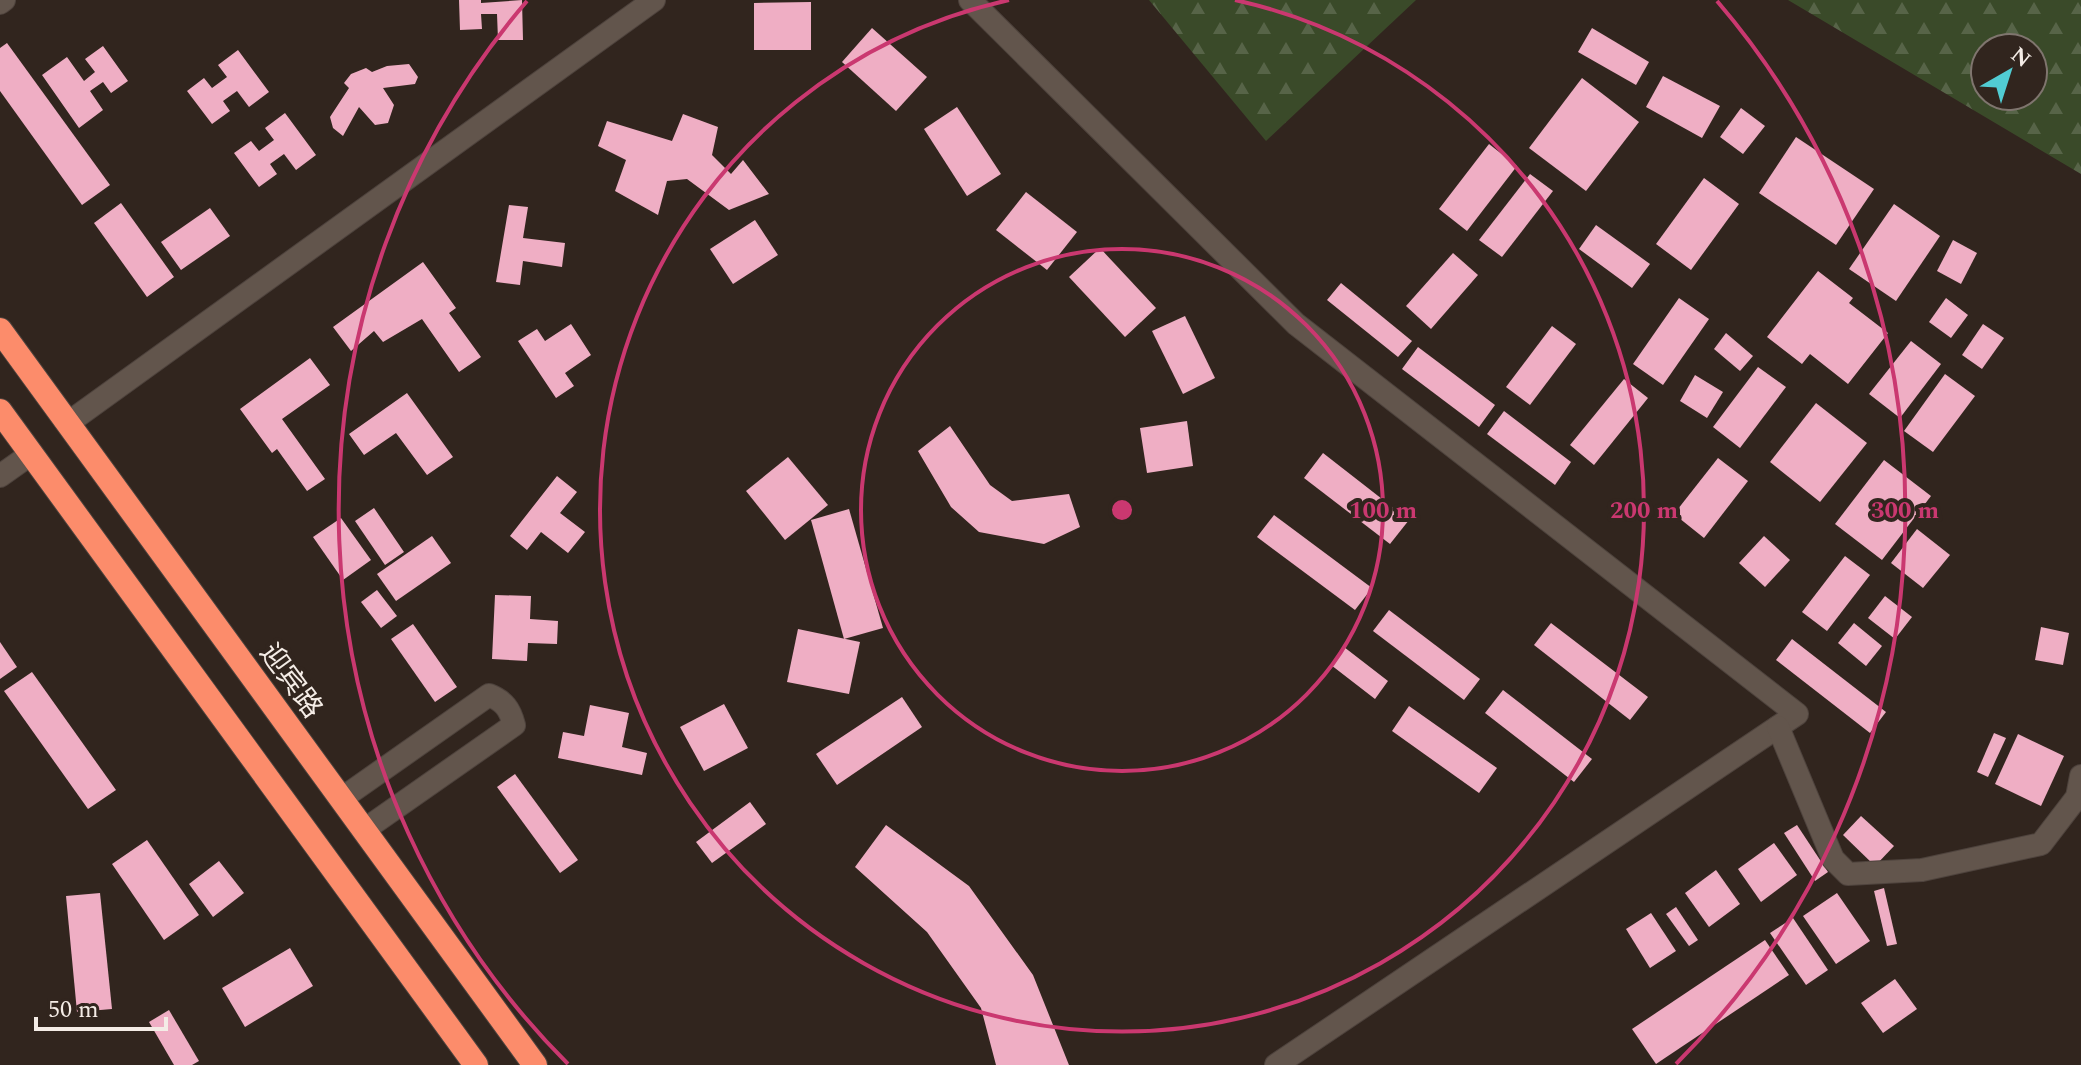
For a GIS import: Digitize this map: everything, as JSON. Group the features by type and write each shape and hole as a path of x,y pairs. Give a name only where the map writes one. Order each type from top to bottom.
{"highway":[{"name":"迎宾路","path":"0,330 535,1065"},
{"path":"0,411 476,1065"}],"street":[{"path":"68,423 654,0"},
{"path":"970,0 1296,324 1797,714 1276,1065"},
{"path":"0,476 31,454"},
{"path":"341,799 489,695 499,699 510,710 514,725 364,830"},
{"path":"1778,727 1833,859 1848,874 1922,870 2041,844 2077,797 2081,776"}],"green space":[{"path":"1149,0 1416,0 1266,141"},
{"path":"1788,0 2081,0 2081,174 1977,112 2049,112 2049,32 1969,32 1969,107"}],"building":[{"path":"459,0 481,0 481,3 522,0 523,40 498,40 497,14 481,14 482,29 460,30"},
{"path":"811,2 811,50 754,50 754,3"},
{"path":"872,28 927,77 896,111 842,62"},
{"path":"1592,28 1649,62 1636,85 1578,52"},
{"path":"7,43 110,185 82,205 0,91 0,48"},
{"path":"103,46 128,81 111,93 103,82 90,91 103,110 79,128 42,75 67,57 84,81 95,72 85,59"},
{"path":"238,50 269,92 249,107 237,91 223,101 230,111 212,124 187,91 204,78 212,88 227,77 218,65"},
{"path":"409,64 418,77 415,84 383,88 394,105 388,123 375,125 359,107 343,136 333,128 330,117 349,88 344,83 351,74 366,68 372,72 387,66"},
{"path":"1663,76 1720,106 1702,138 1646,107"},
{"path":"1582,78 1639,122 1586,191 1529,148"},
{"path":"957,107 1001,174 967,196 924,129"},
{"path":"1741,108 1765,126 1743,154 1720,137"},
{"path":"285,113 316,155 296,170 284,154 270,164 277,174 259,187 234,153 251,141 259,151 274,140 265,128"},
{"path":"683,114 718,127 712,155 731,174 743,160 769,194 729,210 687,179 667,181 658,215 615,191 626,160 598,146 607,121 672,141"},
{"path":"1796,137 1874,189 1836,245 1759,193"},
{"path":"1489,144 1517,166 1467,231 1439,209"},
{"path":"1530,174 1553,191 1502,257 1479,240"},
{"path":"1704,178 1739,204 1691,270 1656,244"},
{"path":"1026,192 1077,232 1047,270 996,230"},
{"path":"121,203 174,277 147,297 94,223"},
{"path":"1894,204 1940,236 1896,301 1849,269"},
{"path":"509,205 528,207 523,238 565,243 562,267 523,261 520,285 496,282"},
{"path":"210,208 230,236 181,270 161,242"},
{"path":"755,220 778,255 733,284 710,249"},
{"path":"1596,225 1650,264 1632,288 1579,249"},
{"path":"1953,240 1977,253 1961,284 1937,271"},
{"path":"1100,248 1156,308 1125,337 1069,277"},
{"path":"1453,253 1478,275 1431,329 1406,306"},
{"path":"423,262 456,308 449,313 481,357 459,372 422,319 383,342 374,331 351,351 333,327"},
{"path":"1818,271 1853,298 1849,303 1888,333 1848,384 1810,354 1802,364 1767,337"},
{"path":"1341,283 1412,341 1398,357 1327,300"},
{"path":"1679,298 1709,319 1663,385 1633,364"},
{"path":"1946,298 1968,315 1951,338 1929,322"},
{"path":"1185,316 1215,378 1183,394 1152,331"},
{"path":"571,324 591,355 565,373 574,386 556,398 518,341 537,329 545,341"},
{"path":"1983,324 2004,338 1982,369 1962,355"},
{"path":"1552,326 1576,344 1530,405 1506,387"},
{"path":"1726,333 1753,356 1740,371 1714,349"},
{"path":"1911,341 1941,364 1900,418 1869,394"},
{"path":"1418,347 1495,405 1479,427 1402,369"},
{"path":"310,358 330,385 282,419 325,479 307,491 277,449 272,453 240,409"},
{"path":"1758,367 1786,387 1740,448 1713,427"},
{"path":"1945,374 1975,396 1933,452 1904,431"},
{"path":"1695,375 1723,392 1707,418 1680,401"},
{"path":"1624,379 1648,398 1594,465 1570,445"},
{"path":"407,393 453,457 427,475 396,433 364,455 349,434"},
{"path":"1816,403 1867,443 1820,502 1770,462"},
{"path":"1504,411 1571,462 1555,485 1487,434"},
{"path":"1187,421 1193,466 1147,473 1140,428"},
{"path":"950,426 990,485 1012,501 1069,494 1080,527 1044,544 979,532 951,507 918,451"},
{"path":"1323,453 1409,520 1390,544 1304,478"},
{"path":"788,457 828,505 785,540 746,491"},
{"path":"1718,458 1748,481 1704,538 1674,514"},
{"path":"1884,460 1931,496 1882,560 1835,524"},
{"path":"557,476 577,492 560,513 585,532 568,553 541,532 527,550 510,536"},
{"path":"374,508 404,552 385,565 355,521"},
{"path":"849,509 883,628 844,639 811,520"},
{"path":"1274,515 1372,588 1355,610 1257,537"},
{"path":"341,518 371,560 343,580 313,537"},
{"path":"1917,529 1950,555 1923,588 1891,563"},
{"path":"432,536 451,563 396,601 377,574"},
{"path":"1764,536 1790,560 1765,587 1739,563"},
{"path":"1845,556 1870,575 1827,631 1802,612"},
{"path":"377,590 397,616 381,628 361,602"},
{"path":"495,595 531,596 530,619 558,621 557,644 528,643 527,661 492,659"},
{"path":"1885,596 1912,617 1895,639 1868,618"},
{"path":"1389,610 1480,679 1464,700 1373,631"},
{"path":"1551,623 1648,697 1630,720 1534,645"},
{"path":"1854,623 1882,646 1866,666 1838,643"},
{"path":"413,624 457,687 435,702 391,639"},
{"path":"2041,627 2069,633 2063,665 2035,660"},
{"path":"798,629 860,642 849,694 787,682"},
{"path":"1792,639 1886,712 1870,733 1776,660"},
{"path":"0,642 17,667 0,679"},
{"path":"1344,647 1388,681 1375,699 1331,665"},
{"path":"32,672 116,790 88,809 4,691"},
{"path":"1503,690 1592,759 1574,782 1485,713"},
{"path":"902,697 922,727 837,785 816,754"},
{"path":"724,704 748,748 704,771 680,727"},
{"path":"590,705 629,713 622,747 647,753 642,775 558,758 563,732 584,736"},
{"path":"1409,706 1497,768 1479,793 1392,731"},
{"path":"1994,733 2006,738 1988,777 1977,772"},
{"path":"2018,734 2064,756 2041,806 1995,784"},
{"path":"515,774 578,860 560,873 497,787"},
{"path":"750,802 766,824 712,863 696,842"},
{"path":"1861,816 1894,846 1875,866 1843,835"},
{"path":"886,825 969,886 1033,975 1069,1065 996,1065 981,1008 927,932 855,867"},
{"path":"1797,825 1828,872 1815,881 1784,833"},
{"path":"147,840 199,915 164,940 112,864"},
{"path":"1774,843 1797,875 1761,902 1738,869"},
{"path":"219,861 244,893 213,917 189,884"},
{"path":"1716,870 1740,904 1709,927 1685,893"},
{"path":"1884,888 1897,944 1887,946 1874,891"},
{"path":"100,893 112,1009 77,1012 66,896"},
{"path":"1837,893 1870,941 1836,964 1803,916"},
{"path":"1676,907 1698,940 1689,946 1666,914"},
{"path":"1651,913 1676,951 1650,968 1626,929"},
{"path":"1793,918 1828,970 1806,985 1770,933"},
{"path":"1765,940 1789,975 1656,1064 1632,1029"},
{"path":"290,948 313,986 245,1027 222,988"},
{"path":"1895,979 1917,1009 1883,1033 1861,1003"},
{"path":"169,1010 199,1061 192,1065 174,1065 149,1022"}]}
